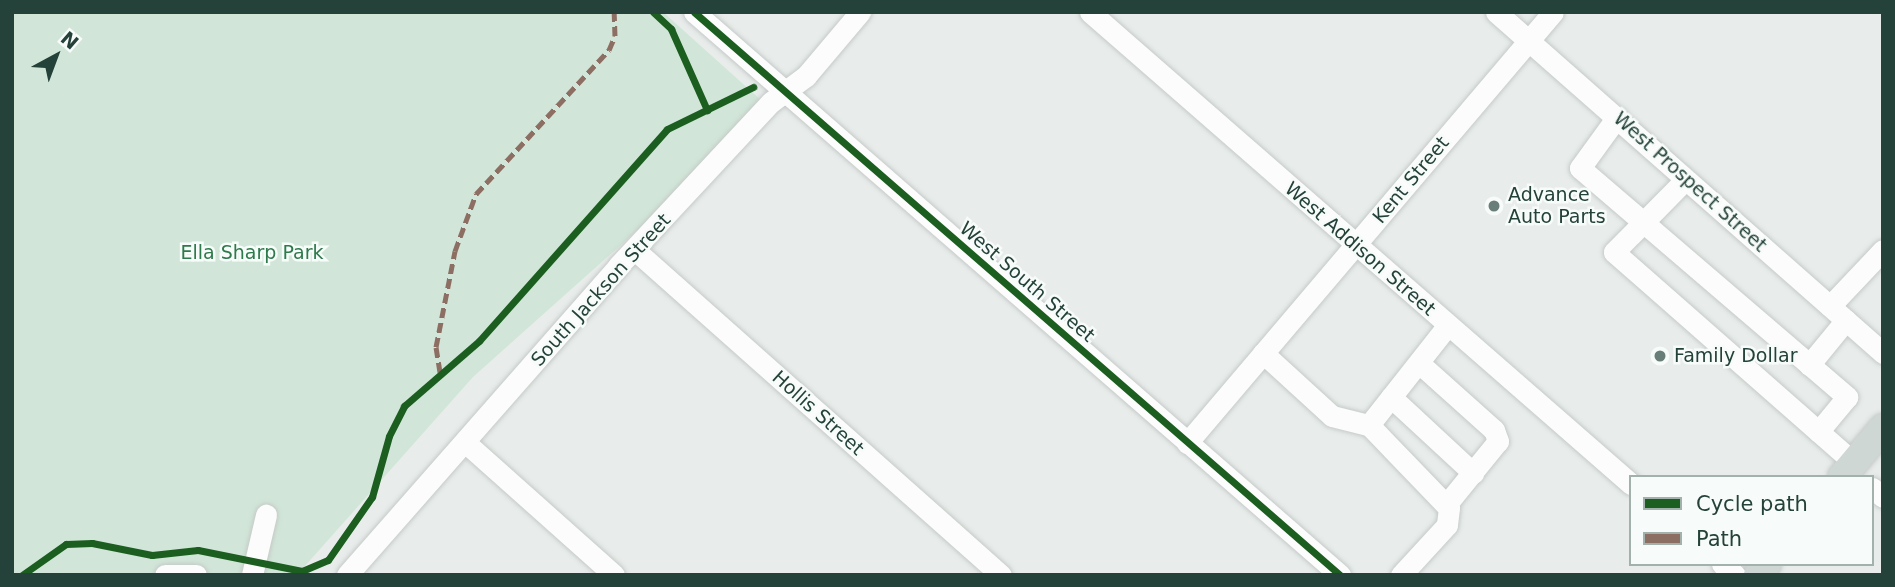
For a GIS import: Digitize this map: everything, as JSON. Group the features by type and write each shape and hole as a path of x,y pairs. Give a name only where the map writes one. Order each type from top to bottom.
{"main road":[{"path":"1850,471 1883,428"}],"street":[{"name":"West South Street","path":"694,12 1340,575"},
{"name":"South Jackson Street","path":"347,575 466,443 618,266 636,251 786,91 806,76 860,12"},
{"name":"West Addison Street","path":"1090,12 1355,246 1629,482"},
{"name":"West Prospect Street","path":"1496,12 1883,353"},
{"name":"Kent Street","path":"1186,443 1553,12"},
{"path":"1617,117 1580,169 1847,397 1818,432"},
{"path":"1685,180 1641,220 1614,252 1818,432 1850,471"},
{"path":"1830,306 1875,272 1883,250"},
{"name":"Hollis Street","path":"636,251 1001,575"},
{"path":"1809,365 1846,320"},
{"path":"1369,425 1448,325"},
{"path":"1263,353 1332,416 1369,425 1387,449 1446,505 1447,525 1401,575"},
{"path":"1419,363 1494,430 1498,441 1446,505"},
{"path":"1391,397 1474,473"},
{"path":"466,443 614,575"},
{"path":"253,575 266,515"},
{"path":"165,575 196,575"}],"green space":[{"name":"Ella Sharp Park","path":"12,12 663,12 772,110 473,377 297,575 12,575"}],"marked path":[{"path":"440,372 436,347 455,251 476,194 609,50 615,36 614,12"}],"cycle path":[{"path":"653,12 671,29 707,110"},
{"path":"694,12 1340,575"},
{"path":"22,575 66,544 92,543 152,555 198,550 302,571 328,560 372,497 389,436 404,406 479,341 667,129 753,87"}],"place":[{"name":"Advance Auto Parts","path":"1494,206"},
{"name":"Family Dollar","path":"1660,356"}]}
